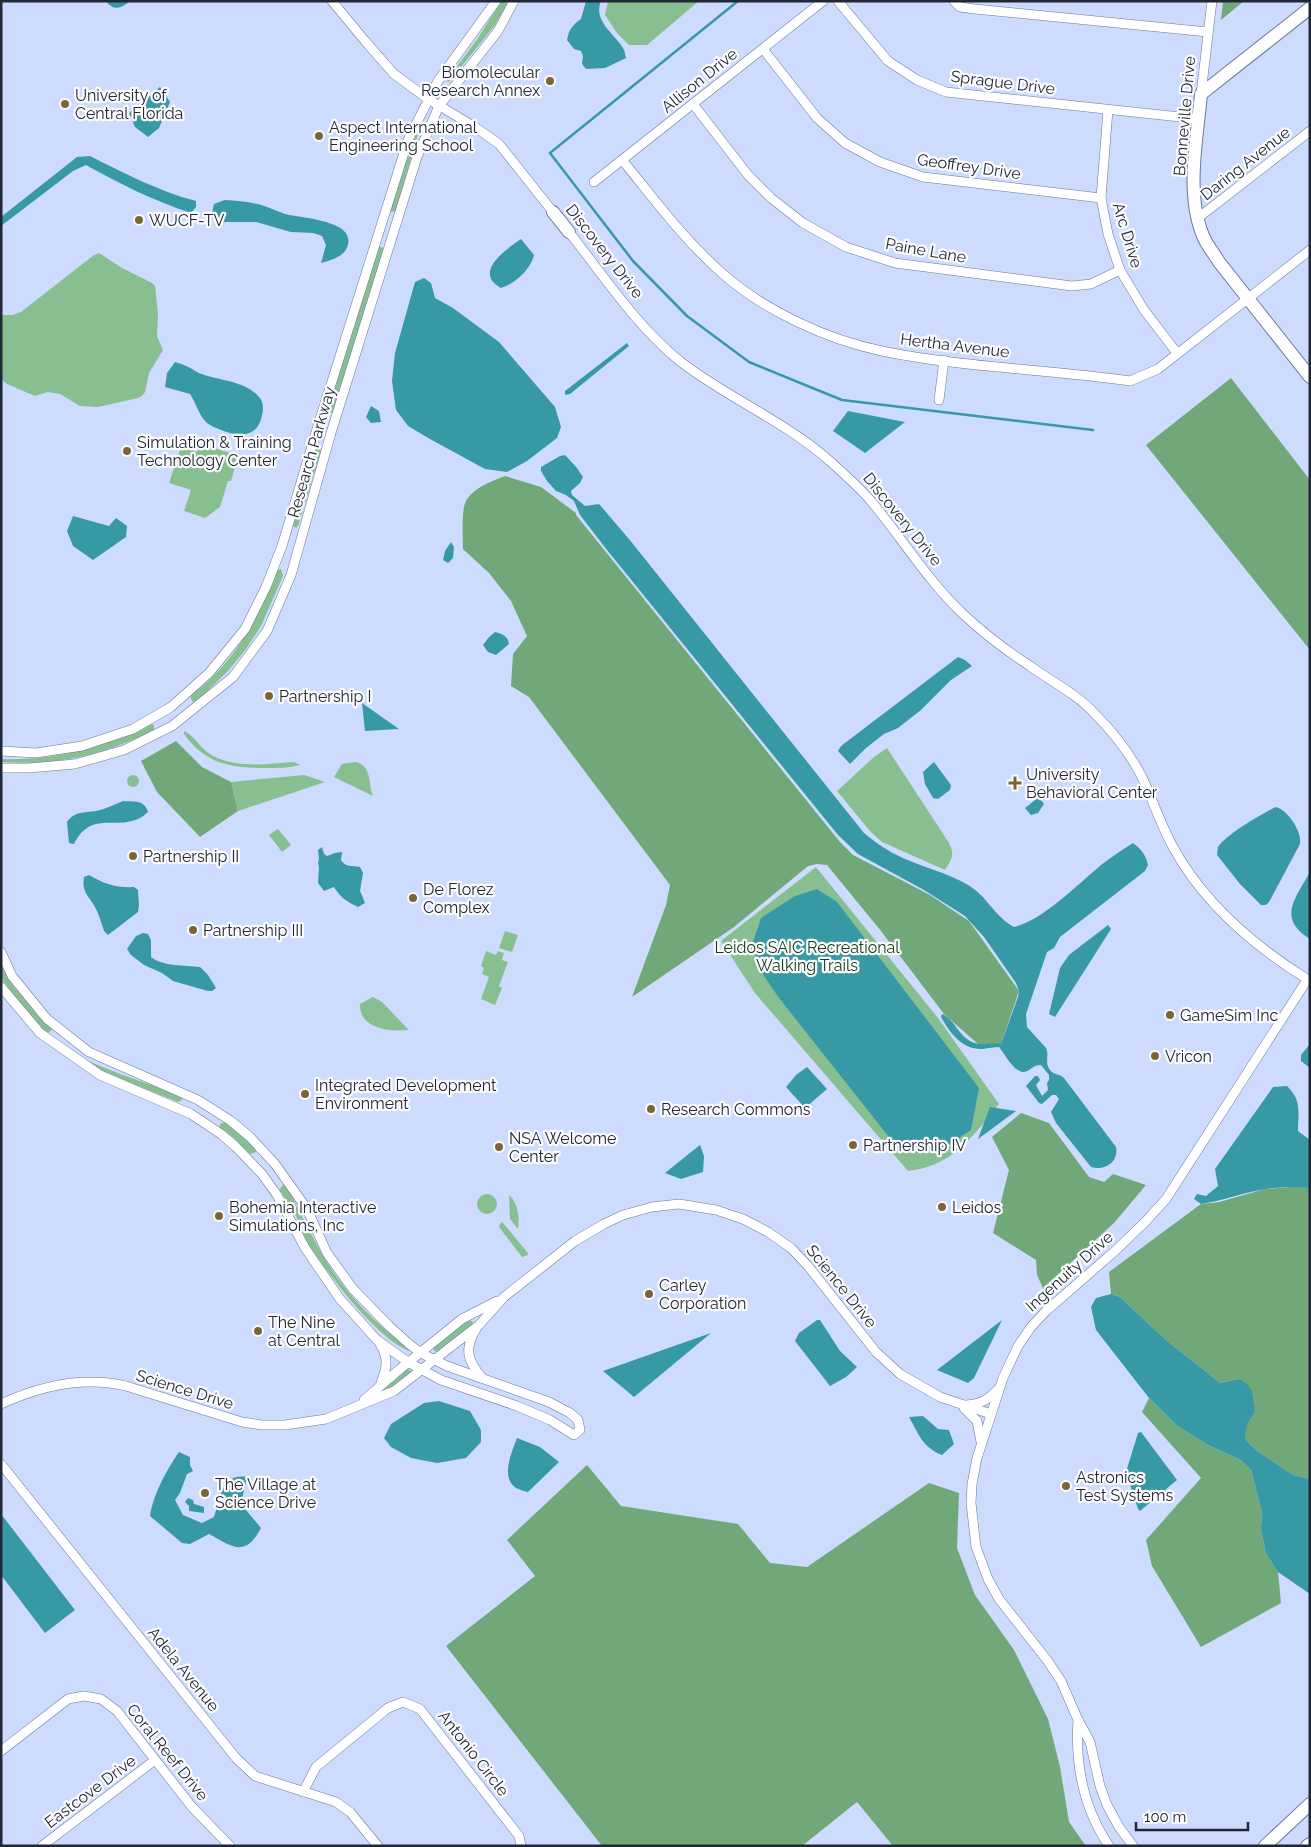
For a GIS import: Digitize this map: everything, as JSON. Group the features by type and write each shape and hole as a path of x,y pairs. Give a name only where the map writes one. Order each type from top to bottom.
{"street":[{"name":"Discovery Drive","path":"332,1 394,74 428,99 475,127 499,144 640,321 679,360 711,384 785,427 810,444 870,500 929,578 963,614 1024,662 1072,693 1094,712 1128,755 1142,777 1174,849 1212,902 1251,940 1308,980"},
{"name":"Research Parkway","path":"1,751 36,753 82,746 133,729 171,707 209,673 245,629 266,587 282,546 408,140 438,81 496,1"},
{"name":"Research Parkway","path":"1,768 29,768 75,764 124,750 172,726 233,677 267,631 291,575 331,433 417,157 439,106 498,31 514,1"},
{"name":"Allison Drive","path":"594,182 623,161 823,1"},
{"name":"Sprague Drive","path":"838,1 888,61 917,80 946,92 1199,119"},
{"path":"954,1 960,7 968,8 1208,32"},
{"name":"Bonneville Drive","path":"1212,1 1193,166 1198,218 1206,242 1310,377"},
{"path":"1201,94 1310,8"},
{"name":"Geoffrey Drive","path":"763,48 817,118 845,143 880,162 923,177 1101,198"},
{"name":"Paine Lane","path":"693,104 748,175 771,198 803,223 846,247 895,263 1072,286 1092,284 1120,270"},
{"name":"Arc Drive","path":"1108,110 1101,198 1108,234 1120,270 1144,310 1177,353"},
{"name":"Daring Avenue","path":"1198,218 1310,131"},
{"name":"Hertha Avenue","path":"623,161 697,250 725,276 769,307 836,338 881,351 944,360 1130,381 1158,370 1177,353 1310,250"},
{"path":"939,400 944,360"},
{"path":"171,707 184,717"},
{"path":"171,707 172,726"},
{"path":"1,952 12,976 47,1019 89,1052 198,1100 231,1121 250,1137 275,1164 307,1209 327,1253 352,1290 389,1326 421,1353 434,1360 549,1402 570,1413 578,1420 580,1430 574,1435 550,1420 517,1406 441,1380 408,1362 377,1340 340,1299 305,1248 277,1195 262,1174 226,1138 191,1114 100,1075 40,1033 1,987"},
{"name":"Ingenuity Drive","path":"1133,1846 1119,1827 1107,1805 1100,1786 1090,1742 1054,1670 999,1599 981,1563 973,1532 970,1504 973,1477 1001,1385 1018,1346 1034,1323 1062,1294 1115,1251 1166,1199 1308,980"},
{"path":"64,1050 72,1039"},
{"path":"191,1114 198,1100"},
{"path":"262,1174 275,1164"},
{"name":"Science Drive","path":"1,1404 45,1387 83,1381 115,1383 227,1418 262,1425 284,1425 326,1418 394,1391 479,1325 504,1298 575,1241 623,1215 652,1207 679,1204 716,1210 743,1218 768,1232 791,1248 808,1266 884,1360 900,1374 940,1397 992,1414"},
{"name":"Science Drive","path":"359,1405 408,1362 462,1319 504,1298"},
{"path":"479,1325 471,1338 468,1352 473,1367 482,1378"},
{"path":"377,1340 387,1358 386,1372 381,1385"},
{"path":"961,1405 976,1404 984,1401 1001,1385"},
{"path":"961,1405 977,1421 980,1428 982,1445"},
{"name":"Adela Avenue","path":"1,1464 236,1758 256,1776 336,1802 350,1812 378,1846"},
{"name":"Coral Reef Drive","path":"1,1750 68,1700 84,1696 101,1698 117,1711 192,1807 230,1846"},
{"name":"Antonio Circle","path":"303,1792 316,1767 388,1708 403,1702 420,1709 519,1836 521,1846"},
{"name":"Ingenuity Drive","path":"1078,1720 1076,1745 1084,1790 1095,1822 1109,1846"},
{"name":"Eastcove Drive","path":"42,1846 155,1760"},
{"path":"1265,1846 1310,1804"}],"green space":[{"path":"505,1 507,4 495,25 449,82 446,81 476,41 501,2"},
{"path":"608,1 699,1 647,45 629,45 617,33 605,15"},
{"path":"421,123 396,211 391,212 389,210 412,137"},
{"path":"379,246 384,249 334,412 331,413 327,410"},
{"path":"99,253 155,286 158,314 157,336 163,350 149,373 145,392 138,398 98,407 80,406 60,394 48,392 35,396 7,384 1,379 1,315 13,315 21,312"},
{"path":"202,444 245,458 238,457 231,481 228,481 220,507 205,518 184,511 191,490 169,483 181,447 197,452"},
{"path":"317,447 321,451 296,528 291,523"},
{"path":"281,569 283,576 261,626 246,649 228,671 197,701 193,702 191,695 220,669 243,639 262,606 277,570"},
{"path":"151,724 154,725 154,730 135,739 80,757 42,762 1,762 1,759 40,758 78,751 97,746"},
{"path":"184,731 191,735 210,754 229,762 273,764 294,762 300,765 283,768 253,768 230,765 210,758 201,752 192,744 184,734"},
{"path":"887,748 949,843 952,857 945,870 882,842 870,831 837,791 874,757"},
{"path":"356,762 365,767 367,771 373,796 334,777 342,764"},
{"path":"133,775 139,781 133,787 127,781"},
{"path":"304,775 325,782 238,811 231,782"},
{"path":"278,829 291,845 282,852 269,835"},
{"name":"Leidos SAIC Recreational Walking Trails","path":"816,867 938,1018 999,1104 967,1142 949,1157 938,1163 908,1171 755,993 721,941"},
{"path":"505,931 518,935 512,952 499,948"},
{"path":"486,951 496,955 498,951 504,953 502,960 508,962 499,986 502,988 495,1005 481,999 489,977 482,974 484,968 481,966"},
{"path":"1,964 13,986 52,1029 50,1032 46,1033 18,1002 2,979"},
{"path":"373,997 382,1002 409,1030 385,1029 370,1024 361,1012 360,1004"},
{"path":"86,1060 181,1096 182,1100 178,1102 100,1071"},
{"path":"225,1122 256,1148 256,1152 250,1154 234,1138 220,1128 220,1124"},
{"path":"283,1185 287,1187 310,1233 337,1277 371,1316 410,1349 409,1351 396,1344 368,1320 328,1272 306,1239 298,1220 280,1190"},
{"path":"483,1194 491,1194 497,1200 497,1208 491,1214 483,1214 477,1208 477,1200"},
{"path":"509,1195 518,1211 518,1229 510,1219"},
{"path":"501,1222 528,1255 522,1257 499,1227"},
{"path":"469,1320 473,1322 471,1326 438,1352 434,1351 434,1347"},
{"path":"408,1369 412,1372 389,1390 375,1394"}],"shaded area":[{"path":"106,1 130,1 124,6 115,8"},
{"path":"586,1 601,1 600,16 625,52 626,58 605,68 586,69 582,64 583,56 581,51 574,49 567,40 571,28 581,19"},
{"path":"1223,1 1244,1 1221,20"},
{"path":"160,87 170,102 159,128 148,137 135,127 129,113"},
{"path":"90,156 155,187 196,201 196,207 191,213 177,208 137,192 86,165 73,171 1,226 1,217 77,157"},
{"path":"225,200 257,204 285,214 335,225 348,236 347,248 338,257 321,263 326,245 322,236 313,233 291,232 256,222 218,222 211,217 214,204"},
{"path":"521,239 534,255 530,266 512,283 501,288 493,282 490,275 491,268 501,255"},
{"path":"424,278 431,283 435,298 453,308 499,342 555,407 561,427 557,438 527,461 507,472 485,469 430,439 408,426 396,410 392,381 395,353 415,282"},
{"path":"627,343 629,346 570,394 565,395 565,391"},
{"path":"175,362 206,376 239,384 253,391 262,403 263,413 260,423 252,432 234,434 207,423 190,394 165,387 167,373"},
{"path":"1231,378 1310,480 1310,650 1146,445"},
{"path":"371,406 379,411 381,422 371,423 366,417"},
{"path":"848,411 905,422 865,453 833,431"},
{"path":"565,455 583,477 580,483 571,491 572,495 585,506 599,504 864,833 878,844 903,858 968,885 981,895 1001,918 1014,927 1048,910 1101,865 1133,843 1143,852 1148,865 1145,871 1060,937 1054,948 1047,952 1026,1014 1027,1027 1046,1048 1049,1069 1064,1078 1116,1147 1115,1157 1110,1164 1101,1168 1091,1167 1056,1123 1051,1112 1059,1099 1056,1095 1052,1095 1042,1104 1039,1103 1026,1086 1035,1076 1038,1076 1040,1080 1036,1085 1042,1096 1048,1090 1049,1075 1041,1065 1027,1071 1019,1071 1011,1064 999,1047 976,1049 969,1047 963,1044 948,1029 941,1017 942,1014 970,1041 978,1044 1001,1044 1018,997 1019,991 1016,983 984,937 965,916 924,890 858,854 838,835 607,550 580,515 574,501 556,491 547,481 541,471 541,467"},
{"path":"505,476 541,487 576,513 840,842 853,855 930,895 969,921 1019,991 1001,1044 978,1044 944,1014 881,931 827,865 817,864 808,866 734,927 632,997 666,905 670,885 529,697 511,686 513,654 527,636 511,601 489,573 463,549 463,517 466,501 473,492"},
{"path":"73,516 109,526 116,518 127,526 126,537 93,560 73,546 67,531"},
{"path":"451,542 454,547 453,558 448,563 443,560 445,551"},
{"path":"495,632 506,637 509,644 496,655 488,652 483,645"},
{"path":"958,657 972,666 951,680 921,710 898,728 884,734 850,764 838,751 841,746"},
{"path":"362,703 399,729 365,731"},
{"path":"176,741 202,767 231,782 238,811 200,837 157,792 141,761"},
{"path":"934,762 951,785 950,790 938,799 933,798 925,784 923,772"},
{"path":"1039,797 1044,804 1038,813 1031,815 1025,808"},
{"path":"123,801 141,803 148,812 138,819 129,822 90,826 74,844 69,843 67,822 70,818 80,813 96,811"},
{"path":"1276,807 1285,812 1293,822 1299,834 1300,844 1269,902 1266,905 1261,905 1240,884 1217,855 1218,847 1236,831"},
{"path":"322,847 324,854 327,856 342,852 341,860 343,863 360,867 363,873 360,891 365,903 358,907 354,905 341,896 334,887 324,891 318,883 318,850"},
{"path":"1310,872 1310,939 1294,923 1292,908"},
{"path":"89,875 111,885 134,887 138,890 138,912 108,935 104,931 95,906 84,888 84,877"},
{"name":"Leidos SAIC Recreational Walking Trails","path":"817,889 837,902 979,1088 971,1130 938,1150 931,1152 900,1151 779,998 758,967 753,942 761,918 795,896"},
{"path":"1108,925 1111,929 1055,1017 1049,1014 1060,968 1069,955"},
{"path":"143,933 148,934 151,940 151,957 168,964 200,967 208,975 216,988 208,991 173,981 162,973 144,965 131,955 127,949 136,936"},
{"path":"1310,1044 1310,1068 1301,1061 1301,1055"},
{"path":"807,1067 827,1089 805,1108 786,1087 796,1075"},
{"path":"1287,1086 1292,1091 1297,1102 1298,1131 1310,1140 1310,1188 1266,1189 1201,1204 1194,1199 1197,1194 1206,1196 1218,1186 1215,1169 1273,1087"},
{"path":"990,1107 1016,1111 978,1139"},
{"path":"1021,1113 1049,1123 1089,1177 1104,1182 1113,1174 1146,1185 1114,1223 1043,1288 1037,1275 1036,1260 993,1233 1009,1170 992,1137"},
{"path":"700,1145 704,1156 703,1172 681,1179 665,1173"},
{"path":"1310,1188 1310,1479 1293,1475 1256,1450 1245,1439 1246,1424 1255,1412 1239,1379 1220,1383 1166,1340 1120,1297 1111,1294 1109,1272 1201,1204 1219,1202 1265,1189"},
{"path":"1111,1294 1120,1297 1166,1340 1220,1383 1239,1379 1247,1384 1252,1391 1255,1412 1247,1424 1245,1439 1256,1450 1293,1475 1310,1479 1310,1594 1278,1572 1266,1554 1261,1529 1262,1512 1251,1470 1241,1460 1208,1445 1176,1425 1149,1398 1096,1330 1091,1307 1096,1298"},
{"path":"817,1320 820,1320 840,1351 857,1367 846,1377 830,1386 795,1341 799,1333"},
{"path":"1002,1320 974,1378 968,1383 937,1370"},
{"path":"711,1333 634,1397 603,1371"},
{"path":"1149,1398 1176,1425 1208,1445 1241,1460 1251,1470 1262,1512 1261,1529 1266,1554 1278,1572 1281,1603 1201,1647 1152,1566 1146,1540 1201,1478 1142,1412"},
{"path":"439,1401 470,1411 481,1430 481,1442 466,1458 437,1463 411,1458 391,1447 384,1438 391,1424 424,1403"},
{"path":"923,1416 938,1429 949,1430 954,1444 942,1455 925,1444 909,1417"},
{"path":"1141,1432 1177,1480 1140,1511 1126,1472 1138,1433"},
{"path":"517,1438 540,1447 559,1462 528,1492 516,1488 509,1478 510,1457"},
{"path":"179,1452 190,1457 190,1465 193,1471 187,1474 180,1493 175,1500 183,1515 202,1523 214,1517 223,1488 227,1483 238,1477 247,1477 241,1504 261,1528 250,1543 244,1547 232,1546 209,1534 190,1544 182,1543 150,1516 161,1483"},
{"path":"587,1465 621,1506 738,1524 770,1563 807,1567 929,1483 959,1493 957,1548 975,1595 1014,1650 1048,1719 1060,1767 1069,1822 1086,1846 893,1846 857,1802 802,1846 602,1846 446,1646 535,1576 507,1540"},
{"path":"188,1498 193,1500 194,1504 204,1507 204,1513 189,1511 189,1506 185,1502"},
{"path":"1,1514 75,1610 45,1633 1,1575"}],"waterway":[{"path":"738,1 550,153 633,261 687,316 749,362 842,400 1093,430"}],"place":[{"name":"Biomolecular Research Annex","path":"550,81"},
{"name":"University of Central Florida","path":"65,104"},
{"name":"Aspect International Engineering School","path":"319,136"},
{"name":"WUCF-TV","path":"139,220"},
{"name":"Simulation & Training Technology Center","path":"127,451"},
{"name":"Partnership I","path":"269,696"},
{"name":"University Behavioral Center","path":"1015,783"},
{"name":"Partnership II","path":"133,856"},
{"name":"De Florez Complex","path":"413,898"},
{"name":"Partnership III","path":"193,930"},
{"name":"GameSim Inc","path":"1170,1015"},
{"name":"Vricon","path":"1155,1056"},
{"name":"Integrated Development Environment","path":"305,1094"},
{"name":"Research Commons","path":"651,1109"},
{"name":"Partnership IV","path":"853,1145"},
{"name":"NSA Welcome Center","path":"499,1147"},
{"name":"Leidos","path":"942,1207"},
{"name":"Bohemia Interactive Simulations, Inc","path":"219,1216"},
{"name":"Carley Corporation","path":"649,1294"},
{"name":"The Nine at Central","path":"258,1331"},
{"name":"Astronics Test Systems","path":"1066,1486"},
{"name":"The Village at Science Drive","path":"205,1493"}]}
